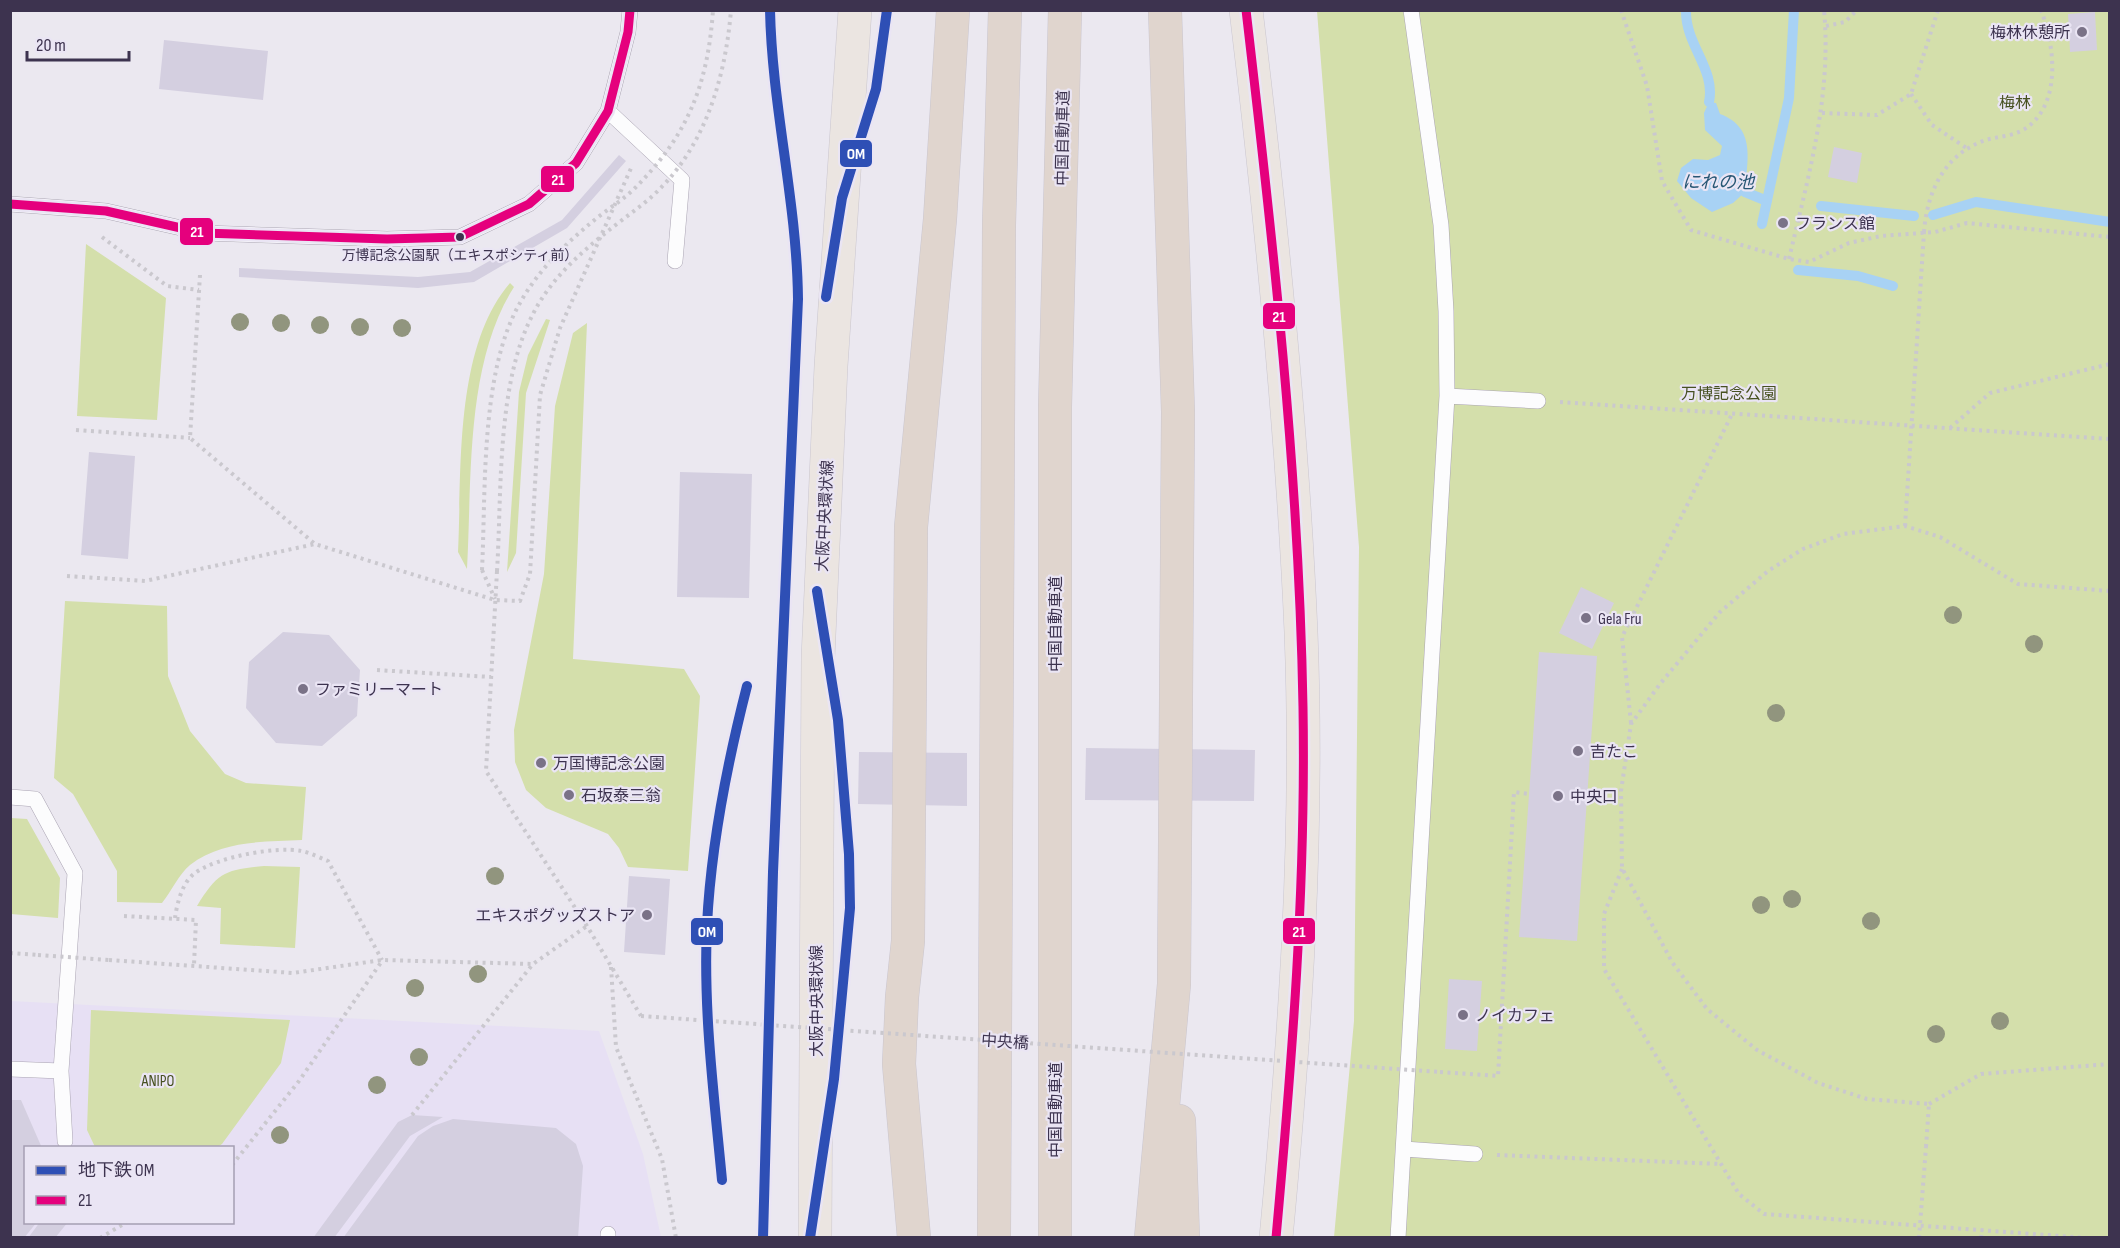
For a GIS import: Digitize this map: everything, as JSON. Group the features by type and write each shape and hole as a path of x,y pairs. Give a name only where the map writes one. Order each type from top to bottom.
{"highway":[{"path":"914,1238 899,1064 902,998 909,942 911,527 940,219 953,10"},
{"path":"994,1238 999,225 1005,10"},
{"name":"中国自動車道","path":"1055,1238 1054,406 1065,10"},
{"path":"1165,10 1178,424 1174,984 1183,1238"},
{"path":"1054,917 1072,1238"},
{"path":"1151,1238 1174,984"}],"main road":[{"name":"大阪中央環状線","path":"815,1238 818,658 831,366 855,10"},
{"path":"1246,10 1279,300 1301,645 1302,851 1289,1084 1276,1238"}],"lane":[{"path":"10,204 106,211 203,233 387,239 460,237 529,204 576,163 608,111 628,32 630,10"},
{"path":"1398,1238 1447,396 1446,311 1441,225 1411,10"},
{"path":"608,111 682,180 675,261"},
{"path":"1447,396 1538,401"},
{"path":"10,797 35,799 75,873 61,1071 65,1141"},
{"path":"10,1068 61,1071"},
{"path":"1404,1149 1475,1154"}],"path":[{"path":"495,600 482,570 491,392 501,346 520,303 552,259 591,222 634,189 663,156 685,124 701,89 711,46 713,10"},
{"path":"676,1238 662,1159 616,1047 611,966 486,771 507,393 516,351 534,310 566,270 602,234 645,202 677,169 700,132 717,94 728,48 731,10"},
{"path":"1621,10 1647,86 1662,181 1690,230 1789,260 1809,262 1849,243 1967,223 2109,237"},
{"path":"1789,260 1822,113 1826,75 1824,10"},
{"path":"1826,26 1845,22 1857,10"},
{"path":"1822,113 1877,115 1911,94 1938,10"},
{"path":"1905,526 1923,232 1930,193 1943,171 1968,149 1985,140 2019,132 2038,116 2050,85 2053,45 2041,10"},
{"path":"1911,94 1932,125 1968,149"},
{"path":"76,430 190,438 315,544 495,600 520,601 530,574 540,395 560,328 635,160"},
{"path":"98,234 166,286 198,290"},
{"path":"190,438 200,275"},
{"path":"1950,428 1990,393 2109,364"},
{"path":"1538,401 2109,439"},
{"path":"1732,414 1622,637 1631,724 1621,791 1622,868 1604,914 1604,969 1738,1194 1764,1214 2087,1238"},
{"path":"1631,724 1660,684 1720,612 1768,571 1803,549 1843,534 1905,526 1940,537 2018,584 2109,591"},
{"path":"67,576 145,581 315,544"},
{"path":"377,670 491,676"},
{"name":"中央橋","path":"611,966 641,1016 1498,1076 1514,792 1529,794"},
{"path":"175,918 177,901 193,874 227,857 264,852 301,851 328,861 382,960"},
{"path":"1622,868 1672,962 1707,1009 1757,1050 1786,1067 1841,1092 1868,1099 1929,1104 1981,1074 2109,1064"},
{"path":"124,916 196,920 194,965"},
{"path":"412,1115 533,964 587,926"},
{"path":"10,954 293,973 382,960 533,964"},
{"path":"234,1162 299,1081 382,960"},
{"path":"1919,1238 1929,1104"},
{"path":"1475,1154 1721,1164"},
{"path":"100,1238 124,1224"},
{"path":"1981,1238 1982,1230"}],"shaded area":[{"path":"11,1001 599,1031 643,1154 661,1237 11,1238"}],"green space":[{"name":"万博記念公園","path":"1317,11 2109,11 2109,1237 1334,1237 1354,1021 1359,547"},
{"path":"86,244 166,298 157,420 77,416"},
{"path":"510,283 514,287 498,318 487,351 479,387 471,461 467,569 458,552 464,411 479,341 492,310"},
{"path":"546,319 550,320 526,393 516,553 507,572 519,392 528,355"},
{"path":"587,323 573,659 684,669 700,696 688,871 628,867 619,848 608,834 546,808 526,790 515,762 514,730 544,574 555,406 573,333"},
{"path":"65,601 167,606 168,676 190,731 225,774 246,783 306,787 302,840 258,842 216,851 190,865 162,903 117,902 117,871 73,794 54,778"},
{"path":"11,818 27,819 60,878 58,918 11,914"},
{"path":"264,866 300,867 295,948 220,944 221,908 197,906 217,879 231,871"},
{"name":"ANIPO","path":"91,1010 290,1020 281,1063 219,1146 95,1146 87,1130"}],"water":[{"name":"にれの池","path":"1709,102 1716,103 1720,114 1732,120 1740,128 1745,137 1748,157 1745,192 1733,203 1712,212 1691,198 1677,181 1681,168 1693,159 1708,160 1720,155 1722,146 1705,130 1704,113"}],"building":[{"name":"梅林休憩所","path":"2095,12 2097,50 2070,52 2068,14"},
{"path":"164,40 268,51 263,100 159,89"},
{"path":"1834,147 1862,153 1857,183 1828,177"},
{"path":"619,155 626,161 567,228 474,282 418,288 239,277 239,268 418,277 470,272 562,220"},
{"path":"89,452 135,456 128,559 81,555"},
{"path":"680,472 752,474 749,598 677,597"},
{"name":"Gela Fru","path":"1581,587 1614,603 1592,649 1559,633"},
{"name":"ファミリーマート","path":"283,632 329,635 360,670 357,716 322,746 276,743 246,708 249,662"},
{"name":"中央口","path":"1539,652 1597,656 1577,941 1519,937"},
{"path":"1086,748 1255,750 1254,801 1085,800"},
{"path":"859,752 967,753 967,806 858,804"},
{"name":"エキスポグッズストア","path":"629,876 670,879 665,955 624,952"},
{"name":"ノイカフェ","path":"1449,979 1482,981 1477,1051 1445,1049"},
{"path":"10,1100 21,1100 41,1146 24,1146 24,1224 35,1224 24,1238 10,1238"},
{"path":"412,1115 443,1117 410,1136 334,1238 313,1238 398,1122"},
{"path":"453,1119 556,1128 576,1144 583,1166 578,1238 343,1238 418,1136 433,1126"},
{"path":"38,1224 66,1224 55,1238 28,1238"}],"waterway":[{"path":"1686,10 1690,34 1708,79 1709,102"},
{"path":"1762,224 1789,98 1794,10"},
{"path":"1745,192 1767,201"},
{"path":"1933,215 1976,202 2110,222"},
{"path":"1821,206 1914,216"},
{"path":"1798,270 1858,276 1893,286"}],"metro line":[{"name":"OM","path":"763,1238 773,872 798,299 797,263 775,82 770,10"},
{"name":"OM","path":"826,297 842,198 876,89 887,10"},
{"name":"OM","path":"810,1238 834,1079 850,908 849,854 838,720 817,591"},
{"name":"OM","path":"722,1180 708,1021 707,925 712,864 721,804 747,686"}],"transit line":[{"name":"21","path":"10,204 106,211 203,233 387,239 460,237 529,204 576,163 608,111 628,32 630,10"},
{"name":"21","path":"1246,10 1283,358 1301,620 1303,773 1300,906 1276,1238"}],"place":[{"name":"梅林休憩所","path":"2082,32"},
{"name":"フランス館","path":"1783,223"},
{"name":"万博記念公園駅（エキスポシティ前）","path":"460,237"},
{"name":"Gela Fru","path":"1586,618"},
{"name":"ファミリーマート","path":"303,689"},
{"name":"吉たこ","path":"1578,751"},
{"name":"万国博記念公園","path":"541,763"},
{"name":"石坂泰三翁","path":"569,795"},
{"name":"中央口","path":"1558,796"},
{"name":"エキスポグッズストア","path":"647,915"},
{"name":"ノイカフェ","path":"1463,1015"}],"park label":[{"name":"梅林","path":"2015,102"}]}
